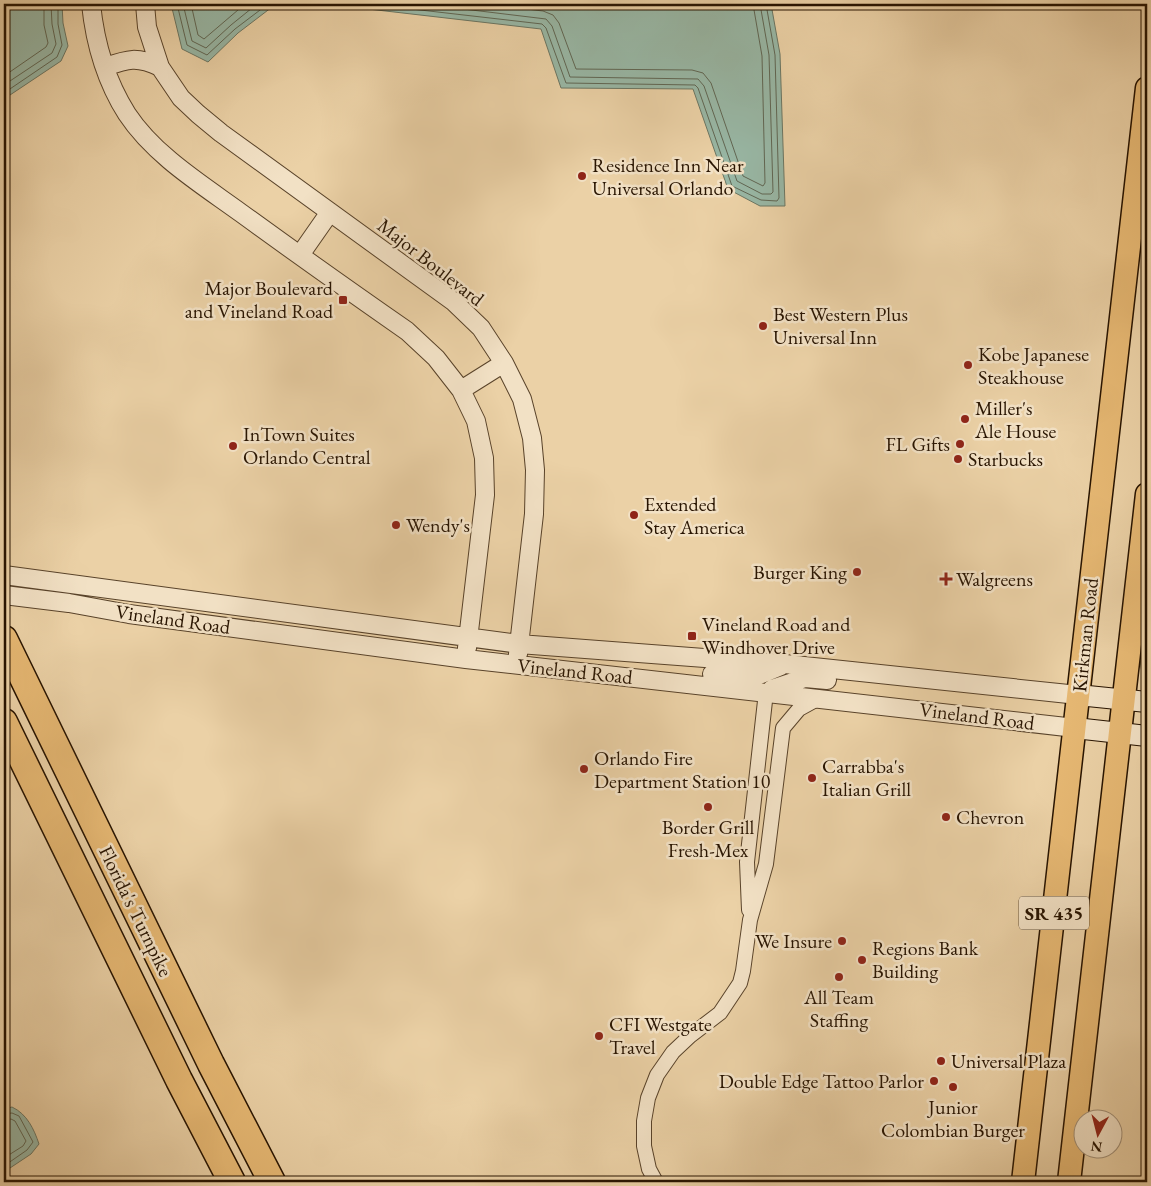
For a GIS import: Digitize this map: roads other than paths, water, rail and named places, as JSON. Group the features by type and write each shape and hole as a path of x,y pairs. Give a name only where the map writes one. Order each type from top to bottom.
{"highway":[{"name":"Florida's Turnpike","path":"4,639 211,1064 272,1182"},
{"name":"Florida's Turnpike","path":"4,722 179,1080 232,1182"}],"main road":[{"name":"Kirkman Road","path":"1023,1182 1147,88"},
{"name":"SR 435","path":"1069,1182 1147,494"},
{"name":"Vineland Road","path":"1078,695 1147,702"},
{"name":"Vineland Road","path":"1075,728 1147,736"}],"street":[{"path":"91,4 98,44 109,82 128,115 152,144 191,176 407,331 436,358 461,390 476,421 484,458 486,495 466,659"},
{"name":"Major Boulevard","path":"145,4 147,27 160,67 181,98 198,114 454,302 481,328 504,363 522,399 532,438 535,470 534,514 517,665"},
{"path":"105,67 122,61 140,59 160,67"},
{"path":"300,255 330,212"},
{"path":"461,390 504,363"},
{"name":"Vineland Road","path":"7,576 519,644 785,664 1078,695"},
{"name":"Vineland Road","path":"12,596 466,659 1075,728"},
{"path":"614,676 684,671 752,678 785,664"},
{"path":"750,920 747,862 766,692 805,678 861,683 891,675"},
{"path":"656,1182 646,1158 643,1133 645,1109 652,1086 673,1052 720,1013 738,988 744,971 750,920 766,864 783,728 799,709 820,698"},
{"path":"747,862 766,864"}],"water":[{"path":"4,4 62,4 63,23 68,46 61,61 4,99"},
{"path":"171,4 276,4 238,33 208,62 182,49"},
{"path":"325,4 771,4 780,54 785,206 760,206 728,189 693,89 561,88 541,29"},
{"path":"12,1107 22,1114 29,1123 39,1144 31,1154 4,1172 4,1109"}],"place":[{"name":"Residence Inn Near Universal Orlando","path":"582,176"},
{"name":"Major Boulevard and Vineland Road","path":"343,300"},
{"name":"Best Western Plus Universal Inn","path":"763,326"},
{"name":"Kobe Japanese Steakhouse","path":"968,365"},
{"name":"Miller's Ale House","path":"965,419"},
{"name":"FL Gifts","path":"960,444"},
{"name":"InTown Suites Orlando Central","path":"233,446"},
{"name":"Starbucks","path":"958,459"},
{"name":"Extended Stay America","path":"634,515"},
{"name":"Wendy's","path":"396,525"},
{"name":"Burger King","path":"857,572"},
{"name":"Walgreens","path":"946,579"},
{"name":"Vineland Road and Windhover Drive","path":"692,636"},
{"name":"Orlando Fire Department Station 10","path":"584,769"},
{"name":"Carrabba's Italian Grill","path":"812,778"},
{"name":"Border Grill Fresh-Mex","path":"708,807"},
{"name":"Chevron","path":"946,817"},
{"name":"We Insure","path":"842,941"},
{"name":"Regions Bank Building","path":"862,960"},
{"name":"All Team Staffing","path":"839,977"},
{"name":"CFI Westgate Travel","path":"599,1036"},
{"name":"Universal Plaza","path":"941,1061"},
{"name":"Double Edge Tattoo Parlor","path":"934,1081"},
{"name":"Junior Colombian Burger","path":"953,1087"}]}
